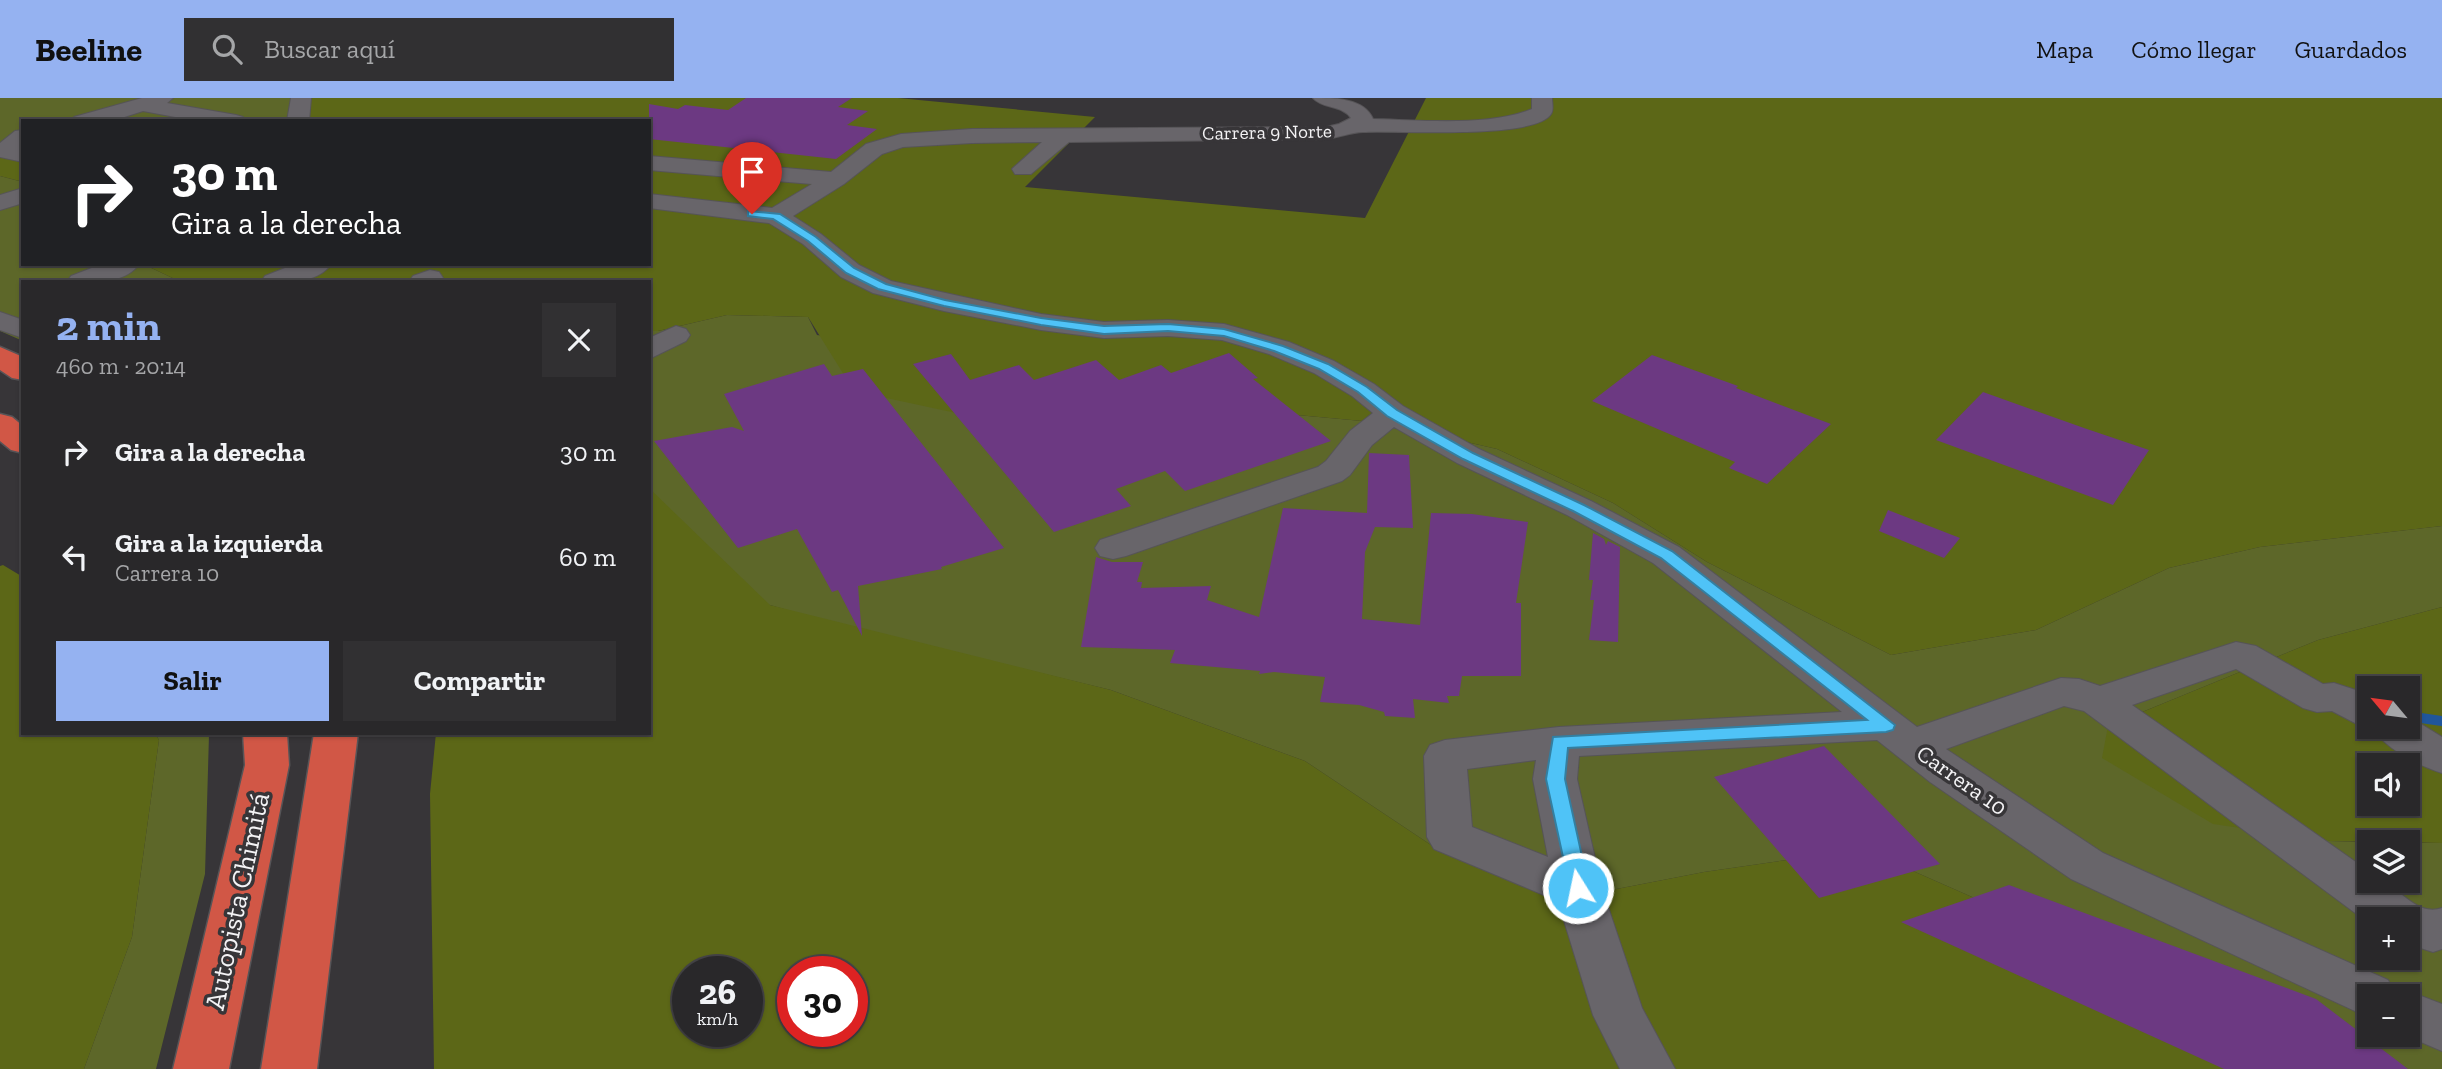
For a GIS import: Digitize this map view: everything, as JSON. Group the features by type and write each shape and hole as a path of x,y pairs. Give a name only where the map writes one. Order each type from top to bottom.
{"highway":[{"path":"0,356 21,370"},
{"path":"0,424 21,441"},
{"name":"Autopista Chimitá","path":"201,1069 267,765 265,735"},
{"path":"289,1069 336,735"}],"street":[{"path":"65,119 77,98"},
{"path":"88,119 163,98"},
{"path":"298,119 301,98"},
{"name":"Carrera 9 Norte","path":"1322,98 1362,110"},
{"path":"1362,110 1448,118 1529,118 1542,112 1542,98"},
{"path":"141,105 224,119"},
{"name":"Carrera 9 Norte","path":"776,216 836,179 874,149 901,141 972,136 1326,133 1362,110"},
{"path":"0,136 17,147"},
{"path":"1023,169 1063,136"},
{"path":"651,163 715,171 771,172 836,179"},
{"path":"0,203 21,196"},
{"name":"Carrera 10","path":"651,201 776,216 812,239 850,271 882,287 944,303 1041,322 1104,330 1168,328 1224,332 1279,348 1324,367 1363,390 1392,413 1468,456 1579,508 1666,555 1945,771 2087,866 2357,990"},
{"path":"85,280 121,266"},
{"path":"279,280 313,266"},
{"path":"0,313 21,305"},
{"path":"0,320 21,329"},
{"path":"651,349 676,335"},
{"path":"1113,548 1330,474 1338,468 1361,438 1392,413"},
{"path":"2098,701 2236,654 2317,698 2334,698 2357,708"},
{"path":"1578,888 1450,837 1445,756 1559,742 1899,735 2061,692 2079,693 2098,701 2382,907"},
{"path":"2413,739 2442,757"},
{"path":"1559,742 1555,779 1578,888 1619,1016 1648,1069"},
{"path":"2420,928 2433,932 2442,928"},
{"path":"2420,1018 2442,1028"}],"green space":[{"path":"0,98 304,98 295,119 21,119 21,148 0,148"},
{"path":"304,98 898,98 1095,117 1025,187 1365,218 1426,98 2442,98 2442,526 2260,547 2169,568 2036,630 1891,655 1707,562 1613,503 1497,449 1384,423 1297,415 993,421 854,391 808,317 727,315 651,331 651,280 177,280 147,266 651,266 651,119 295,119"},
{"path":"0,148 21,148 21,181 0,176"},
{"path":"0,176 21,181 21,266 147,266 177,280 21,280 21,340 0,331"},
{"path":"727,315 808,317 817,335 1297,415 1384,423 1497,449 1613,503 1707,562 1891,655 2036,630 2169,568 2260,547 2442,526 2442,607 2318,640 2108,726 2330,841 2357,842 2357,893 2420,893 2420,843 2442,843 2442,1069 2352,1069 2213,1003 1863,849 1704,872 1565,899 1434,847 1305,761 1111,690 829,622 703,586 651,549 651,331"},
{"path":"651,490 770,605 1111,690 1305,761 1434,847 1565,899 1704,872 1863,849 2213,1003 2352,1069 434,1069 430,794 436,735 651,735"},
{"path":"3,565 21,576 21,735 156,735 159,740 132,937 84,1069 0,1069 0,566"},
{"path":"2442,607 2442,843 2420,843 2420,830 2357,830 2357,841 2330,841 2213,824 2102,758 2108,726 2318,640"},
{"path":"156,735 209,735 205,874 156,1069 84,1069 132,937 159,740"}],"building":[{"path":"746,98 852,98 838,107 868,111 847,125 877,129 836,159 651,139 649,104 678,109 685,105 728,110"},
{"path":"1229,353 1258,378 1253,379 1331,441 1185,491 1165,471 1116,489 1131,506 1054,532 913,364 951,354 970,380 1019,365 1034,380 1096,360 1119,380 1161,365 1171,373"},
{"path":"1652,355 1831,424 1767,484 1729,468 1735,462 1592,401"},
{"path":"824,364 832,376 863,369 1004,548 941,567 942,569 858,586 862,636 838,590 832,592 797,529 738,548 654,441 732,427 744,431 724,394"},
{"path":"1983,392 2149,450 2113,505 1936,440"},
{"path":"1369,453 1409,455 1413,528 1375,527 1365,552 1362,619 1420,625 1431,513 1472,514 1528,522 1516,603 1521,603 1521,676 1462,676 1459,696 1447,696 1449,703 1413,699 1415,718 1385,716 1384,712 1359,705 1320,702 1325,677 1274,672 1259,674 1260,671 1170,663 1175,650 1081,647 1096,557 1112,562 1143,562 1137,582 1142,582 1141,588 1211,586 1207,600 1259,617 1283,508 1367,513"},
{"path":"1888,510 1960,538 1944,558 1879,531"},
{"path":"1593,533 1604,539 1606,545 1608,541 1620,547 1618,642 1589,640 1594,600 1590,600 1593,580 1589,580"},
{"path":"1824,746 1940,864 1819,898 1714,777"},
{"path":"2009,885 2316,999 2357,1030 2357,1047 2379,1047 2408,1069 2224,1069 1901,922"}],"waterway":[{"path":"2420,718 2442,721"}],"route":[{"path":"752,214 776,216 812,239 825,253 850,271 882,287 944,303 1041,322 1104,330 1168,328 1224,332 1279,348 1324,367 1363,390 1392,413 1468,456 1579,508 1666,555 1886,725 1559,742 1555,779 1578,888"}]}
